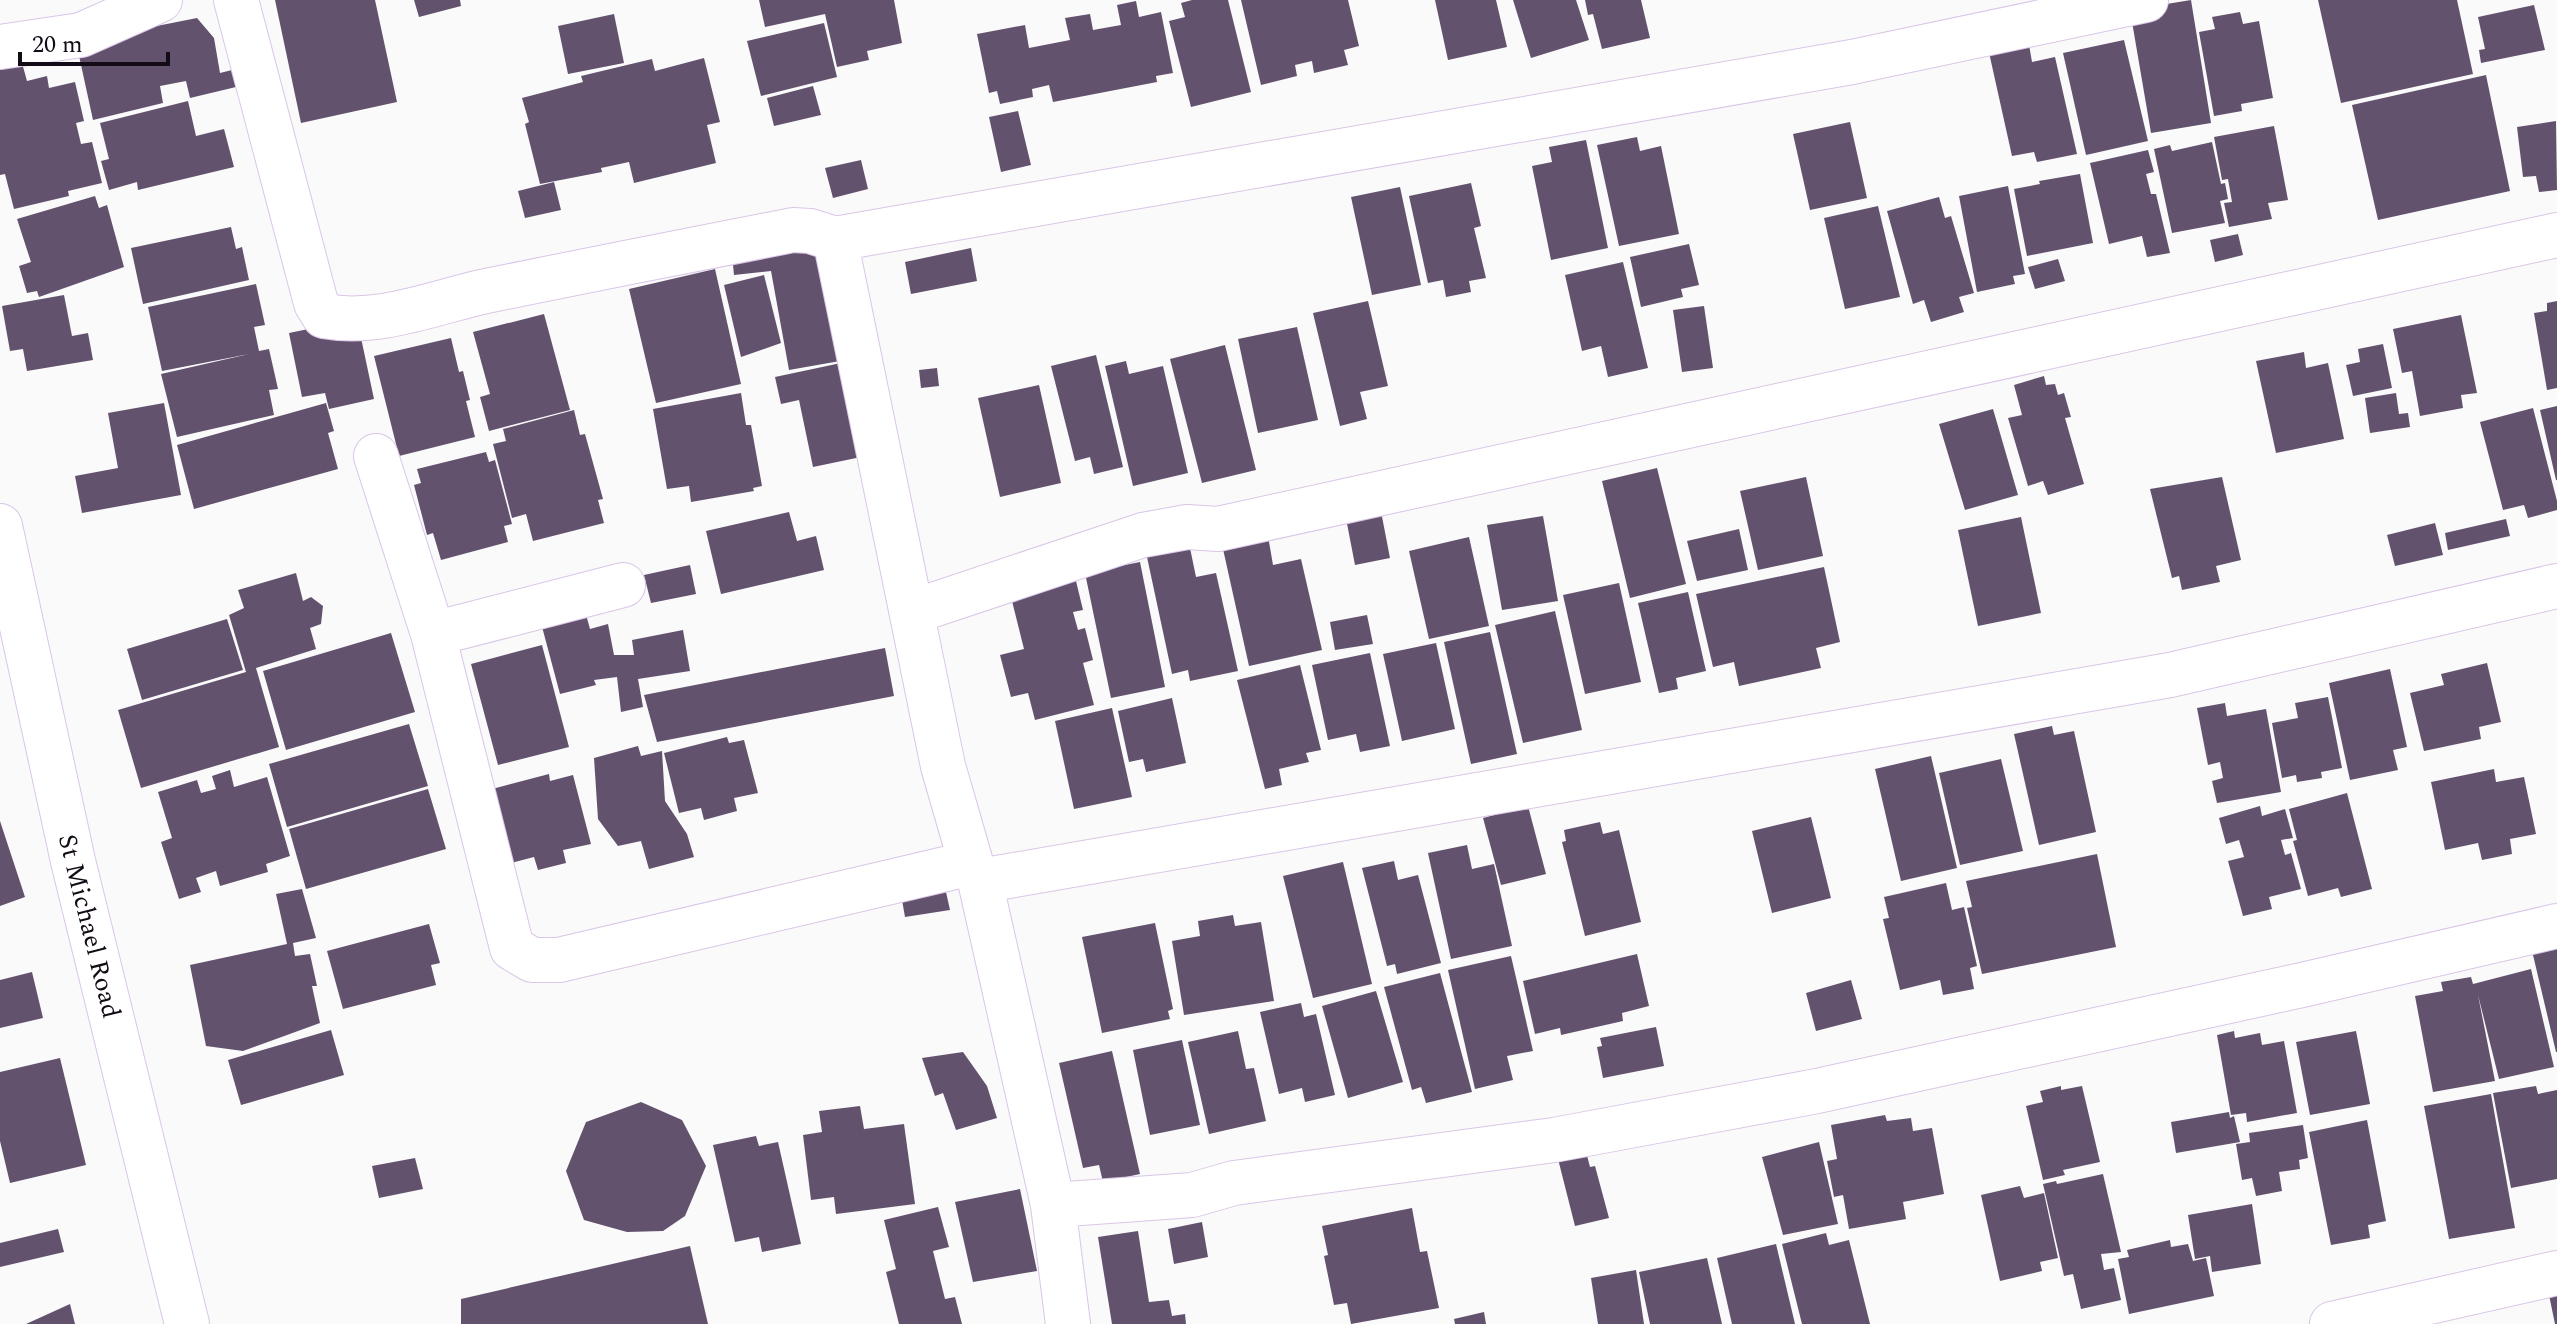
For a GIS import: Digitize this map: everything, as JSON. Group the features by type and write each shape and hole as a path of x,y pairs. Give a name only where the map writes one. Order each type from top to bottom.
{"street":[{"path":"0,47 81,35 160,0"},
{"path":"236,0 316,303 324,316 350,320 406,312 468,295 793,230 810,231 835,239 1852,62 2146,0"},
{"path":"912,612 1143,535 1187,527 1218,529 2557,235"},
{"path":"835,239 943,766 975,872 1053,1205 1068,1324"},
{"path":"376,456 433,634 512,948 532,960 559,960 975,872 2170,675 2557,586"},
{"name":"St Michael Road","path":"0,526 73,861 187,1324"},
{"path":"433,634 623,585"},
{"path":"1053,1205 1192,1195 1234,1183 1554,1140 1832,1088 2557,926"},
{"path":"2332,1324 2557,1273"}],"building":[{"path":"275,0 375,0 397,102 301,123"},
{"path":"414,0 460,0 461,6 419,17"},
{"path":"759,0 894,0 902,43 867,51 869,60 837,67 825,14 765,27"},
{"path":"1228,0 1251,92 1191,107 1169,21 1185,17 1181,3"},
{"path":"1241,0 1348,0 1359,46 1344,50 1348,65 1314,73 1312,61 1295,65 1297,76 1261,85"},
{"path":"1435,0 1496,0 1507,47 1448,60"},
{"path":"1513,0 1576,0 1589,40 1531,58"},
{"path":"1585,0 1641,0 1650,38 1602,49 1593,14 1588,15"},
{"path":"2191,0 2211,123 2151,133 2130,10"},
{"path":"2318,0 2457,0 2473,74 2341,103"},
{"path":"1136,1 1139,17 1161,12 1173,73 1156,76 1157,82 1053,102 1049,85 1032,89 1033,97 1000,104 997,91 989,93 977,34 1025,25 1029,48 1070,40 1065,18 1090,14 1093,30 1121,25 1117,5"},
{"path":"2534,5 2545,50 2481,63 2479,50 2485,49 2478,17"},
{"path":"2240,12 2243,24 2259,21 2273,98 2241,104 2242,111 2214,116 2199,32 2215,29 2212,17"},
{"path":"614,14 624,63 568,74 558,26"},
{"path":"197,18 214,38 220,73 232,70 236,87 190,98 186,81 160,86 163,103 93,120 76,42"},
{"path":"824,23 837,77 761,96 747,41"},
{"path":"2028,39 2032,62 2055,57 2077,154 2037,162 2034,152 2012,156 1988,48"},
{"path":"2124,40 2148,141 2086,155 2063,53"},
{"path":"17,45 27,81 47,76 49,88 75,82 84,121 76,123 81,144 92,142 102,183 68,191 69,196 14,209 5,174 0,175 0,49"},
{"path":"704,58 720,122 707,125 716,163 634,183 629,162 601,168 602,172 540,184 522,98 583,82 581,76 652,59 655,71"},
{"path":"2486,75 2510,191 2378,220 2352,105"},
{"path":"813,86 821,115 774,126 767,98"},
{"path":"188,101 196,136 224,129 234,167 138,190 137,182 109,190 101,161 109,159 100,123"},
{"path":"1018,111 1031,165 1001,172 989,117"},
{"path":"2556,121 2557,190 2539,192 2536,176 2523,177 2517,127"},
{"path":"1850,122 1867,198 1810,210 1793,134"},
{"path":"2274,126 2288,200 2268,203 2272,219 2229,227 2224,203 2232,202 2228,179 2222,180 2214,137"},
{"path":"1637,137 1640,151 1661,146 1679,234 1619,246 1597,145"},
{"path":"1586,140 1608,248 1551,260 1532,166 1552,162 1549,147"},
{"path":"2212,142 2221,184 2225,183 2228,199 2220,201 2225,223 2172,233 2154,149 2170,145 2172,151"},
{"path":"2148,150 2154,172 2146,174 2151,194 2156,194 2170,253 2147,257 2142,236 2109,244 2090,163"},
{"path":"861,160 868,189 833,198 825,168"},
{"path":"2080,174 2093,243 2027,256 2014,189"},
{"path":"554,182 561,210 525,218 518,191"},
{"path":"1471,183 1481,226 1474,228 1486,278 1469,281 1471,292 1446,297 1443,280 1428,283 1409,196"},
{"path":"2008,186 2025,274 2013,276 2015,284 1977,292 1959,196"},
{"path":"1400,187 1421,285 1372,295 1351,197"},
{"path":"95,196 99,208 107,205 124,267 39,297 37,291 27,293 19,266 31,262 17,219"},
{"path":"1939,197 1945,218 1951,216 1974,293 1959,297 1964,312 1931,322 1924,300 1913,304 1887,211"},
{"path":"1878,206 1900,297 1845,309 1824,218"},
{"path":"231,227 236,249 242,247 249,280 143,304 131,248"},
{"path":"2238,234 2243,255 2215,262 2210,240"},
{"path":"731,244 817,249 840,361 789,370 771,271 734,275"},
{"path":"1689,244 1699,285 1681,289 1683,297 1641,307 1630,257"},
{"path":"971,248 977,281 911,294 905,262"},
{"path":"2058,259 2065,281 2035,289 2028,267"},
{"path":"1623,262 1648,368 1608,377 1601,346 1582,351 1565,275"},
{"path":"715,269 741,384 656,403 629,289"},
{"path":"764,275 781,343 741,357 724,285"},
{"path":"256,284 265,325 254,327 259,351 269,349 278,389 269,390 274,415 177,437 161,374 249,354 162,371 148,307"},
{"path":"64,295 72,336 88,333 93,360 27,371 23,349 10,351 2,306"},
{"path":"1368,301 1388,386 1360,392 1367,419 1340,426 1313,313"},
{"path":"2557,301 2557,388 2547,390 2534,313 2547,311 2547,303"},
{"path":"1704,306 1713,368 1682,372 1673,310"},
{"path":"544,314 570,410 489,431 480,397 490,394 473,332"},
{"path":"2461,315 2477,393 2461,395 2463,408 2420,416 2412,371 2402,373 2393,329"},
{"path":"357,319 374,399 329,409 325,393 302,397 289,333"},
{"path":"1297,327 1318,420 1258,433 1238,339"},
{"path":"451,338 459,372 463,371 470,400 466,401 475,437 399,456 374,356"},
{"path":"2383,344 2392,388 2353,396 2346,365 2360,362 2358,349"},
{"path":"1225,345 1256,470 1202,483 1170,359"},
{"path":"2304,352 2306,368 2328,363 2344,439 2276,453 2256,361"},
{"path":"1096,355 1123,467 1094,474 1090,457 1075,461 1051,366"},
{"path":"1126,361 1129,374 1163,366 1188,473 1133,486 1105,366"},
{"path":"841,363 861,457 813,467 799,400 781,404 775,377"},
{"path":"937,368 939,386 921,388 919,370"},
{"path":"2044,376 2046,385 2055,384 2058,395 2064,393 2071,417 2065,418 2084,484 2048,495 2043,481 2028,486 2008,418 2022,415 2014,385"},
{"path":"1039,385 1061,483 1000,497 978,398"},
{"path":"741,393 746,425 751,425 762,486 753,488 754,491 691,502 689,486 667,489 653,409"},
{"path":"2396,393 2399,414 2408,413 2410,427 2370,433 2365,398"},
{"path":"164,403 181,495 82,513 75,476 118,468 108,413"},
{"path":"326,403 334,431 328,433 338,469 194,509 177,445"},
{"path":"2557,406 2557,480 2556,480 2540,410"},
{"path":"2533,408 2557,510 2528,518 2524,505 2503,510 2480,422"},
{"path":"1993,409 2018,495 1965,510 1939,424"},
{"path":"574,410 580,435 585,434 603,499 598,500 604,523 533,541 526,514 512,518 493,444 506,441 503,429"},
{"path":"486,452 489,462 495,460 512,524 504,526 508,542 441,560 433,533 427,535 414,485 421,483 417,469"},
{"path":"1657,468 1686,584 1630,598 1602,481"},
{"path":"1806,477 1823,556 1758,570 1740,491"},
{"path":"2222,477 2241,560 2216,566 2220,582 2182,590 2179,576 2172,578 2150,489"},
{"path":"1379,501 1390,558 1355,565 1344,508"},
{"path":"789,512 797,541 816,536 824,570 721,594 706,531"},
{"path":"1543,516 1558,601 1502,610 1487,525"},
{"path":"2021,517 2041,613 1978,626 1958,530"},
{"path":"2506,519 2510,536 2448,550 2445,533"},
{"path":"2435,523 2443,555 2395,566 2387,535"},
{"path":"1739,529 1748,570 1697,581 1687,541"},
{"path":"1267,530 1273,565 1301,559 1322,650 1249,666 1221,540"},
{"path":"1469,537 1489,626 1429,639 1409,551"},
{"path":"1190,548 1196,577 1216,573 1238,671 1190,681 1188,670 1172,674 1147,557"},
{"path":"1140,562 1165,687 1111,698 1085,573"},
{"path":"690,565 696,594 651,603 644,575"},
{"path":"1824,567 1840,642 1816,648 1821,668 1739,686 1734,662 1713,667 1696,594"},
{"path":"296,573 303,601 311,597 323,606 321,624 310,628 316,649 256,668 279,747 141,788 118,710 246,672 229,615 244,608 238,590"},
{"path":"1076,581 1083,610 1073,612 1078,630 1085,628 1093,660 1083,663 1094,705 1035,720 1028,693 1011,697 1000,655 1024,649 1011,597"},
{"path":"1619,583 1641,682 1585,694 1563,595"},
{"path":"1688,592 1706,671 1676,678 1678,689 1659,693 1638,603"},
{"path":"585,611 590,629 608,624 614,655 634,655 632,640 683,630 690,671 638,679 643,707 621,712 617,677 594,680 596,685 560,694 541,623"},
{"path":"1555,611 1582,730 1523,743 1495,625"},
{"path":"1367,615 1373,644 1335,650 1330,622"},
{"path":"227,619 243,670 142,700 127,649"},
{"path":"1490,632 1517,754 1471,764 1444,642"},
{"path":"391,633 415,712 286,750 263,671"},
{"path":"1436,643 1455,729 1402,741 1383,654"},
{"path":"542,645 569,747 498,765 471,664"},
{"path":"885,648 894,696 657,742 644,695"},
{"path":"1370,653 1390,746 1360,752 1356,734 1328,740 1312,665"},
{"path":"2487,663 2501,722 2479,727 2481,739 2424,751 2410,693 2444,685 2441,674"},
{"path":"1300,665 1321,750 1306,753 1309,762 1279,769 1282,785 1265,789 1237,680"},
{"path":"2390,669 2407,747 2393,750 2398,770 2350,780 2329,683"},
{"path":"2328,697 2342,768 2321,772 2322,778 2297,782 2296,775 2282,778 2272,723 2298,718 2295,703"},
{"path":"1172,698 1186,763 1146,772 1143,759 1129,762 1118,711"},
{"path":"2225,703 2227,716 2266,709 2281,792 2217,803 2212,781 2223,778 2220,762 2208,765 2197,708"},
{"path":"1112,708 1132,797 1074,809 1055,721"},
{"path":"409,724 428,786 287,827 269,764"},
{"path":"2052,726 2054,735 2074,731 2096,832 2039,845 2014,734"},
{"path":"727,737 729,743 744,740 758,793 734,798 737,811 704,820 701,808 679,813 664,753"},
{"path":"638,746 641,756 662,751 665,801 687,834 694,857 649,869 641,841 618,846 598,819 594,758"},
{"path":"1931,756 1957,868 1901,881 1875,769"},
{"path":"2001,759 2023,851 1960,865 1939,773"},
{"path":"2494,769 2496,782 2524,777 2536,834 2510,839 2512,854 2482,860 2478,843 2445,850 2431,782"},
{"path":"230,770 234,787 267,777 290,856 266,864 268,872 220,886 216,871 196,878 201,892 179,899 161,842 172,838 158,792 197,780 201,793 216,789 212,776"},
{"path":"549,774 550,781 573,775 591,844 563,850 566,863 538,870 534,857 511,863 492,789"},
{"path":"428,789 446,849 306,889 289,829"},
{"path":"2347,793 2372,889 2341,897 2338,888 2308,896 2293,841 2297,840 2289,809"},
{"path":"1528,806 1546,874 1501,885 1483,818"},
{"path":"2260,806 2262,816 2285,809 2293,838 2281,840 2285,855 2291,853 2301,889 2269,897 2272,909 2243,916 2228,861 2244,857 2239,840 2226,844 2219,818"},
{"path":"1811,817 1831,898 1772,913 1752,831"},
{"path":"0,821 25,897 0,906"},
{"path":"1600,822 1603,834 1619,830 1641,922 1585,936 1562,842 1566,841 1564,830"},
{"path":"1467,845 1472,869 1494,864 1512,946 1451,959 1428,853"},
{"path":"2097,854 2116,947 1982,974 1967,908 1972,907 1966,881"},
{"path":"1394,861 1398,880 1418,875 1441,963 1397,974 1395,964 1387,966 1362,868"},
{"path":"1343,862 1372,984 1313,998 1283,876"},
{"path":"1946,883 1952,910 1964,907 1977,966 1970,968 1974,989 1943,995 1940,980 1900,990 1883,919 1889,918 1884,897"},
{"path":"302,889 316,938 293,943 295,956 310,954 317,986 312,986 320,1023 243,1051 206,1046 190,965 287,944 276,894"},
{"path":"946,892 950,910 905,917 902,900"},
{"path":"1233,915 1235,926 1261,922 1274,1001 1184,1015 1172,941 1200,936 1198,921"},
{"path":"1155,923 1173,1009 1168,1011 1170,1019 1102,1033 1082,937"},
{"path":"429,924 440,963 431,965 436,985 343,1009 327,951"},
{"path":"2557,931 2557,1052 2556,1052 2529,938"},
{"path":"1637,954 1649,1006 1622,1013 1623,1021 1561,1035 1560,1028 1535,1034 1523,981"},
{"path":"1511,956 1533,1051 1507,1056 1513,1080 1475,1089 1448,970"},
{"path":"2531,969 2554,1067 2499,1079 2478,995 2495,1081 2433,1092 2415,996 2443,991 2441,982 2471,977 2473,984"},
{"path":"32,972 43,1018 0,1028 0,980"},
{"path":"1440,973 1472,1092 1426,1103 1421,1087 1412,1090 1384,987"},
{"path":"1851,980 1862,1019 1816,1031 1806,993"},
{"path":"1376,991 1403,1082 1348,1098 1322,1006"},
{"path":"1301,1003 1304,1017 1316,1014 1335,1095 1305,1102 1302,1088 1279,1094 1260,1012"},
{"path":"1656,1027 1664,1066 1603,1078 1597,1047 1602,1046 1600,1038"},
{"path":"331,1030 344,1075 241,1105 228,1060"},
{"path":"1238,1031 1246,1069 1254,1068 1266,1121 1209,1134 1188,1042"},
{"path":"2234,1031 2235,1038 2260,1033 2262,1045 2284,1041 2297,1113 2247,1122 2246,1113 2231,1115 2217,1035"},
{"path":"2356,1031 2370,1104 2310,1115 2296,1042"},
{"path":"1182,1040 1200,1125 1150,1135 1133,1050"},
{"path":"1112,1051 1140,1174 1103,1182 1099,1165 1083,1168 1059,1063"},
{"path":"963,1052 987,1086 997,1118 956,1130 943,1093 935,1096 922,1058"},
{"path":"60,1058 86,1165 10,1183 0,1141 0,1072"},
{"path":"2061,1086 2061,1090 2082,1086 2100,1162 2063,1170 2065,1175 2043,1180 2026,1106 2043,1102 2040,1091"},
{"path":"2536,1086 2538,1094 2557,1090 2557,1179 2511,1188 2493,1093"},
{"path":"2491,1094 2515,1228 2449,1239 2424,1106"},
{"path":"641,1102 682,1120 706,1166 685,1216 663,1231 627,1232 584,1220 566,1171 586,1122"},
{"path":"860,1106 864,1129 904,1124 915,1204 836,1214 834,1197 811,1200 803,1135 822,1132 819,1111"},
{"path":"2229,1112 2230,1118 2234,1116 2240,1142 2176,1153 2171,1122"},
{"path":"1885,1115 1887,1121 1911,1118 1913,1131 1932,1128 1944,1194 1903,1202 1906,1219 1849,1229 1843,1195 1834,1197 1827,1161 1837,1159 1831,1125"},
{"path":"2367,1120 2386,1221 2368,1225 2370,1238 2331,1245 2309,1132"},
{"path":"2303,1125 2308,1158 2299,1160 2300,1169 2279,1172 2282,1191 2256,1196 2252,1178 2242,1180 2236,1144 2250,1142 2249,1133"},
{"path":"756,1136 759,1146 778,1142 801,1244 762,1252 759,1237 735,1242 713,1145"},
{"path":"1819,1142 1838,1224 1783,1235 1762,1157"},
{"path":"1584,1144 1590,1167 1595,1166 1609,1218 1575,1226 1556,1151"},
{"path":"415,1158 423,1189 379,1198 372,1166"},
{"path":"2103,1174 2121,1252 2101,1254 2104,1270 2114,1268 2121,1300 2081,1309 2073,1274 2064,1276 2043,1184"},
{"path":"2020,1186 2024,1198 2044,1193 2058,1258 2040,1262 2042,1271 2000,1281 1981,1195"},
{"path":"1020,1189 1037,1271 973,1282 955,1202"},
{"path":"2252,1204 2261,1264 2212,1272 2210,1256 2195,1259 2188,1215"},
{"path":"938,1207 949,1247 933,1251 945,1299 955,1297 962,1324 899,1324 886,1272 896,1269 884,1220"},
{"path":"1412,1208 1420,1252 1427,1251 1439,1308 1351,1324 1347,1303 1334,1305 1324,1256 1328,1255 1322,1226"},
{"path":"1202,1222 1208,1257 1174,1264 1168,1229"},
{"path":"58,1229 64,1252 0,1267 0,1243"},
{"path":"1138,1231 1149,1302 1169,1300 1172,1316 1185,1314 1186,1324 1112,1324 1098,1237"},
{"path":"1826,1233 1829,1245 1849,1240 1870,1324 1802,1324 1782,1244"},
{"path":"2170,1240 2171,1247 2188,1244 2193,1261 2206,1258 2214,1296 2129,1314 2118,1259 2129,1257 2127,1250"},
{"path":"1776,1244 1795,1324 1732,1324 1717,1258"},
{"path":"690,1246 708,1324 461,1324 461,1299"},
{"path":"1707,1258 1722,1324 1650,1324 1639,1272"},
{"path":"1636,1270 1644,1324 1598,1324 1591,1278"},
{"path":"2557,1294 2557,1324 2555,1324 2549,1295"},
{"path":"70,1304 75,1324 26,1324"},
{"path":"1484,1312 1486,1324 1455,1324 1454,1319"}]}
